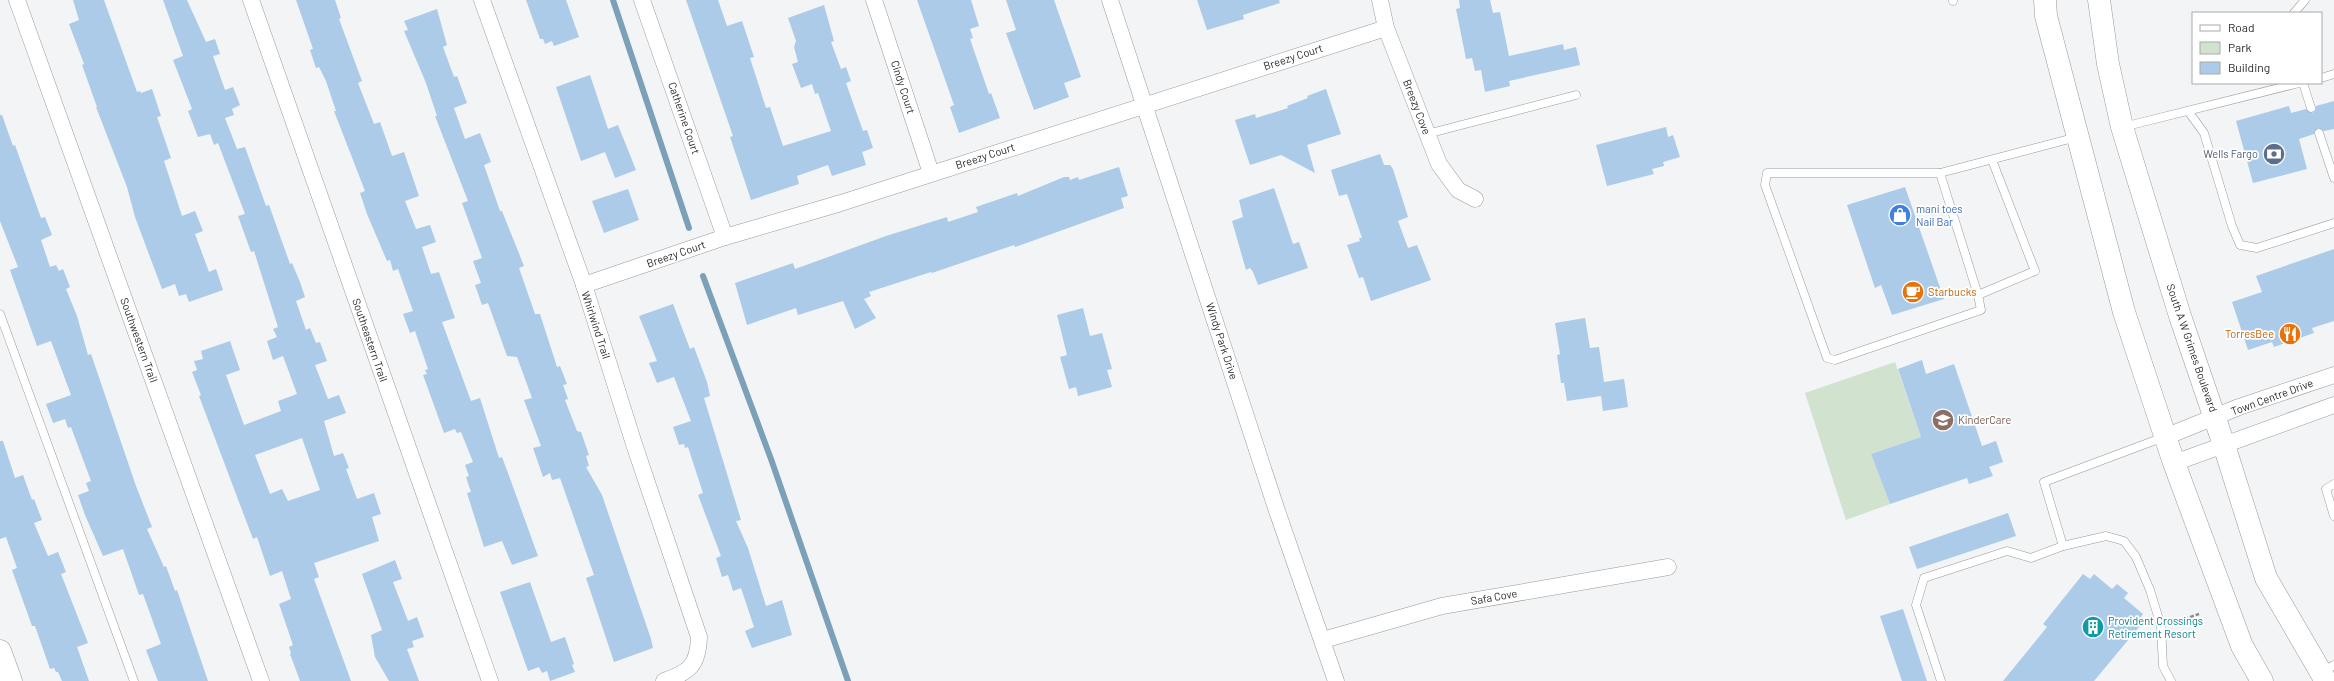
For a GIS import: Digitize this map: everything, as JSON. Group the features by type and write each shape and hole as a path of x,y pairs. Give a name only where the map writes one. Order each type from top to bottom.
{"main road":[{"path":"2044,0 2046,16 2124,312 2174,463 2242,646 2262,681"},
{"name":"South A W Grimes Boulevard","path":"2100,0 2108,64 2122,127 2180,316 2216,418 2266,578 2327,673"},
{"path":"0,651 11,681"}],"street":[{"name":"Southwestern Trail","path":"17,0 261,681"},
{"name":"Southeastern Trail","path":"251,0 490,681"},
{"name":"Whirlwind Trail","path":"482,0 584,285 634,444 700,637 699,652 693,665 683,674 664,681"},
{"name":"Catherine Court","path":"642,0 725,237"},
{"name":"Cindy Court","path":"874,0 931,173"},
{"name":"Windy Park Drive","path":"1110,0 1145,103 1274,501 1336,681"},
{"name":"Breezy Cove","path":"1380,0 1386,28 1439,164 1458,190 1475,199"},
{"name":"Breezy Court","path":"584,285 725,237 1386,28"},
{"name":"Town Centre Drive","path":"2165,437 2216,418 2239,407 2334,375"},
{"path":"2174,463 2334,405"},
{"name":"Safa Cove","path":"1323,640 1442,606 1668,567"}],"lane":[{"path":"2295,12 2305,0"},
{"path":"2322,78 2334,74"},
{"path":"2122,127 2295,84"},
{"path":"2303,84 2311,108"},
{"path":"1427,134 1576,95"},
{"path":"2188,111 2204,133 2232,226 2240,245 2257,248 2334,223"},
{"path":"2319,133 2334,178"},
{"path":"1940,173 1978,295 1981,310 1835,360 1827,358 1765,185 1767,173 1940,173 1992,160 2004,155 2078,137"},
{"path":"1978,295 2035,271 1992,160"},
{"path":"0,314 134,681"},
{"path":"2063,546 2044,482 2165,437"},
{"path":"2334,484 2326,489 2334,516"},
{"path":"1941,681 1916,605 1924,578 2008,551 2031,558 2063,546 2106,536 2124,541 2136,557 2150,590 2161,626 2163,666 2171,681"}],"green space":[{"path":"1895,362 1921,437 1871,454 1890,504 1846,520 1805,393"}],"building":[{"path":"73,0 104,0 137,92 140,91 141,93 152,89 161,116 157,117 171,158 164,161 182,216 195,211 203,231 195,234 209,272 216,269 223,290 189,302 186,294 179,296 175,284 162,289 135,217 127,187 96,107 82,65 84,64 69,24 79,20"},
{"path":"163,0 187,0 206,42 215,39 220,54 213,56 225,90 233,87 240,105 232,109 234,115 225,118 237,149 245,147 266,206 269,205 290,264 292,263 300,282 305,297 296,301 306,330 310,328 316,343 320,342 327,361 315,365 328,399 339,395 346,413 324,421 334,456 343,453 349,468 346,469 357,499 374,493 381,514 372,517 379,541 314,563 319,577 314,579 351,681 300,681 290,654 289,647 293,645 279,604 291,599 282,571 270,576 257,537 253,539 199,396 201,395 192,372 197,370 194,361 203,359 201,351 230,341 240,370 226,375 244,425 281,411 278,401 297,394 283,356 273,360 267,341 277,337 273,329 278,327 254,251 251,252 238,216 245,214 218,143 214,145 210,134 198,137 188,111 192,109 173,60 183,56","holes":["302,438 320,490 288,501 282,489 270,494 255,455"]},
{"path":"296,0 335,0 341,18 339,19 362,81 358,83 374,124 380,122 392,156 404,152 419,196 405,201 416,229 430,225 436,242 422,247 431,274 439,272 455,318 442,322 471,401 480,398 499,458 502,457 538,556 512,565 502,541 484,547 467,493 471,492 466,477 469,476 465,465 473,462 461,432 457,433 455,429 444,433 423,375 427,374 425,370 428,369 415,331 410,333 403,314 413,311 398,269 393,271 390,260 387,261 367,214 360,193 365,191 334,111 336,111 326,81 319,67 316,68 310,50 313,49"},
{"path":"526,0 566,0 579,37 554,46 552,41 545,44 543,39 540,39"},
{"path":"686,0 718,0 727,26 742,21 754,57 750,58 766,108 770,107 783,146 831,131 818,93 815,94 812,84 801,88 792,64 798,62 794,47 796,41 788,18 824,5 834,41 831,42 841,69 846,67 851,81 846,83 863,131 867,130 873,148 862,152 866,165 832,176 828,165 797,176 799,184 751,200 730,137 733,136"},
{"path":"917,0 971,0 979,26 970,29 973,38 970,39 989,94 991,93 1000,118 959,133 950,107 954,105"},
{"path":"1006,0 1054,0 1081,77 1064,83 1069,97 1034,110 1006,33 1016,30"},
{"path":"1197,0 1279,0 1280,3 1243,15 1244,19 1207,30"},
{"path":"1459,0 1490,0 1493,13 1500,12 1509,56 1563,44 1564,50 1576,47 1580,65 1509,81 1510,86 1485,92 1481,70 1475,71 1472,58 1466,59 1456,9 1460,8"},
{"path":"437,9 447,45 443,47 454,77 457,76 467,103 454,108 465,139 480,133 491,162 484,165 500,211 502,211 524,266 519,268 535,314 540,314 557,367 560,366 567,384 563,385 568,399 565,400 577,431 581,432 589,455 586,456 589,466 586,467 602,495 651,639 653,648 614,662 586,578 594,575 560,478 552,480 550,473 543,477 533,448 541,446 524,400 532,398 517,357 507,356 488,303 482,305 475,285 481,283 473,261 482,258 462,203 468,201 435,116 437,116 426,83 404,31 408,30 404,21"},
{"path":"590,75 608,129 618,125 636,170 615,178 605,152 581,161 556,87"},
{"path":"1326,89 1341,134 1307,145 1315,173 1281,155 1250,165 1235,120 1255,114 1256,118 1288,108 1287,106"},
{"name":"Wells Fargo","path":"2334,101 2334,129 2324,131 2318,128 2314,134 2299,139 2307,169 2253,183 2236,121 2289,106 2291,113 2306,109 2312,113 2315,111 2316,106"},
{"path":"0,115 2,115 13,146 15,145 41,218 45,217 52,235 41,240 50,267 56,265 59,271 63,269 70,287 66,289 77,316 88,355 91,354 136,486 152,527 147,529 164,567 166,566 175,591 177,590 208,681 158,681 146,650 161,644 143,594 139,595 123,549 103,556 85,515 78,495 89,491 86,483 91,481 71,427 68,428 65,419 53,423 46,404 71,395 51,341 37,346 10,270 18,267 0,221"},
{"path":"1666,127 1668,137 1673,135 1680,157 1663,162 1664,166 1652,169 1654,174 1607,186 1596,145"},
{"path":"1380,154 1384,165 1390,165 1393,169 1408,217 1398,221 1408,248 1417,245 1431,280 1371,301 1363,277 1359,278 1347,245 1360,241 1359,238 1362,238 1347,194 1339,196 1331,170"},
{"path":"1119,167 1128,196 1121,198 1124,208 1015,247 1014,245 932,273 931,272 869,292 871,296 864,299 876,318 855,329 843,301 798,315 796,308 747,325 735,283 793,263 795,269 886,236 947,217 948,222 978,212 976,207 1017,193 1018,196 1064,177 1069,177 1070,180 1078,177 1079,180"},
{"path":"1905,187 1944,299 1892,315 1881,285 1875,288 1847,205"},
{"path":"1274,188 1293,244 1299,242 1308,268 1258,285 1250,268 1246,270 1232,221 1243,217 1239,200"},
{"path":"628,189 639,220 604,233 592,201"},
{"path":"2334,249 2334,321 2312,328 2314,333 2274,347 2272,342 2248,350 2232,302 2262,292 2256,276"},
{"path":"673,304 690,349 694,347 707,382 710,396 704,398 741,520 736,521 748,548 766,606 782,600 792,635 752,648 745,631 754,627 741,588 733,591 728,575 722,577 716,558 721,556 698,495 703,493 688,447 685,448 684,444 679,445 673,427 691,421 674,377 657,383 649,363 657,361 639,316"},
{"path":"1083,308 1090,336 1102,333 1112,369 1107,370 1112,387 1078,396 1076,387 1069,389 1060,357 1067,355 1057,315"},
{"path":"1585,318 1590,348 1599,347 1604,382 1624,379 1628,407 1603,411 1601,396 1567,401 1564,383 1561,383 1557,355 1560,354 1555,323"},
{"path":"1922,360 1926,374 1954,364 1982,446 1996,441 2003,462 1989,467 1993,476 1969,484 1967,478 1890,504 1871,454 1921,437 1898,369"},
{"path":"0,441 3,441 15,478 23,475 32,500 34,499 42,520 34,523 48,556 58,552 66,572 61,574 88,643 77,647 89,681 62,681 58,672 56,672 54,668 50,669 35,626 32,626 12,570 17,568 6,537 0,539"},
{"path":"2008,513 2016,536 1917,569 1909,547"},
{"path":"395,560 402,579 393,582 408,621 417,617 424,637 412,641 414,647 407,649 419,681 389,681 375,657 371,635 382,630 362,574"},
{"name":"Provident Crossings Retirement Resort","path":"2083,574 2090,579 2094,574 2112,589 2117,584 2128,593 2124,598 2143,614 2140,618 2144,621 2094,681 2003,681 2047,627 2043,624"},
{"path":"530,582 551,642 565,637 574,664 572,665 575,672 550,681 547,671 542,673 539,667 528,671 500,592"},
{"path":"1903,609 1927,681 1902,681 1880,616"}],"waterway":[{"path":"613,0 689,228"},
{"path":"703,276 771,459 848,681"}],"place":[{"name":"Wells Fargo","path":"2274,154"},
{"name":"mani toes Nail Bar","path":"1900,215"},
{"name":"Starbucks","path":"1913,292"},
{"name":"TorresBee","path":"2290,334"},
{"name":"KinderCare","path":"1943,420"},
{"name":"Provident Crossings Retirement Resort","path":"2093,627"}]}
